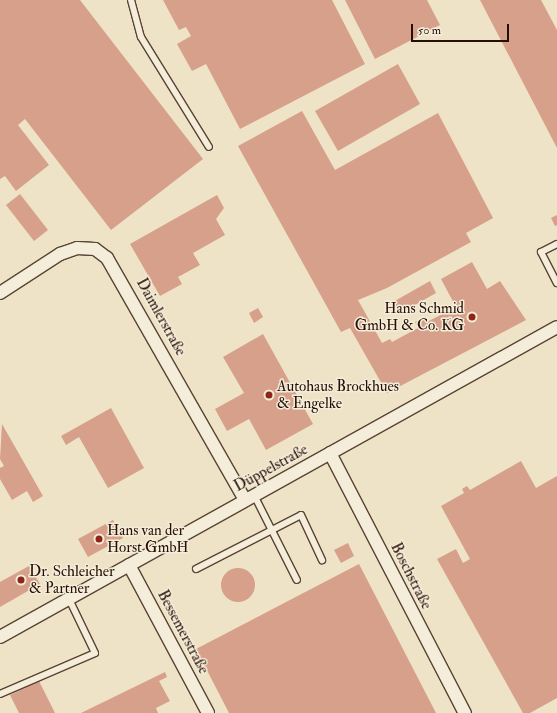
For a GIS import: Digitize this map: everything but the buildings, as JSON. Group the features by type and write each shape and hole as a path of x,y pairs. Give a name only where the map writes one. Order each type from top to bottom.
{"street":[{"name":"Daimlerstraße","path":"0,293 60,254 78,248 95,249 108,258 249,498"},
{"name":"Düppelstraße","path":"0,637 557,327"},
{"name":"Boschstraße","path":"330,454 465,713"},
{"name":"Bessemerstraße","path":"130,565 208,713"}],"lane":[{"path":"132,0 141,37 209,147"},
{"path":"557,244 541,252 557,283"},
{"path":"249,498 272,530 297,580"},
{"path":"196,569 301,515 322,560"},
{"path":"0,694 96,653 69,599"}],"place":[{"name":"Hans Schmid GmbH & Co. KG","path":"472,317"},
{"name":"Autohaus Brockhues & Engelke","path":"269,395"},
{"name":"Hans van der Horst GmbH","path":"99,539"},
{"name":"Dr. Schleicher & Partner","path":"21,580"}]}
